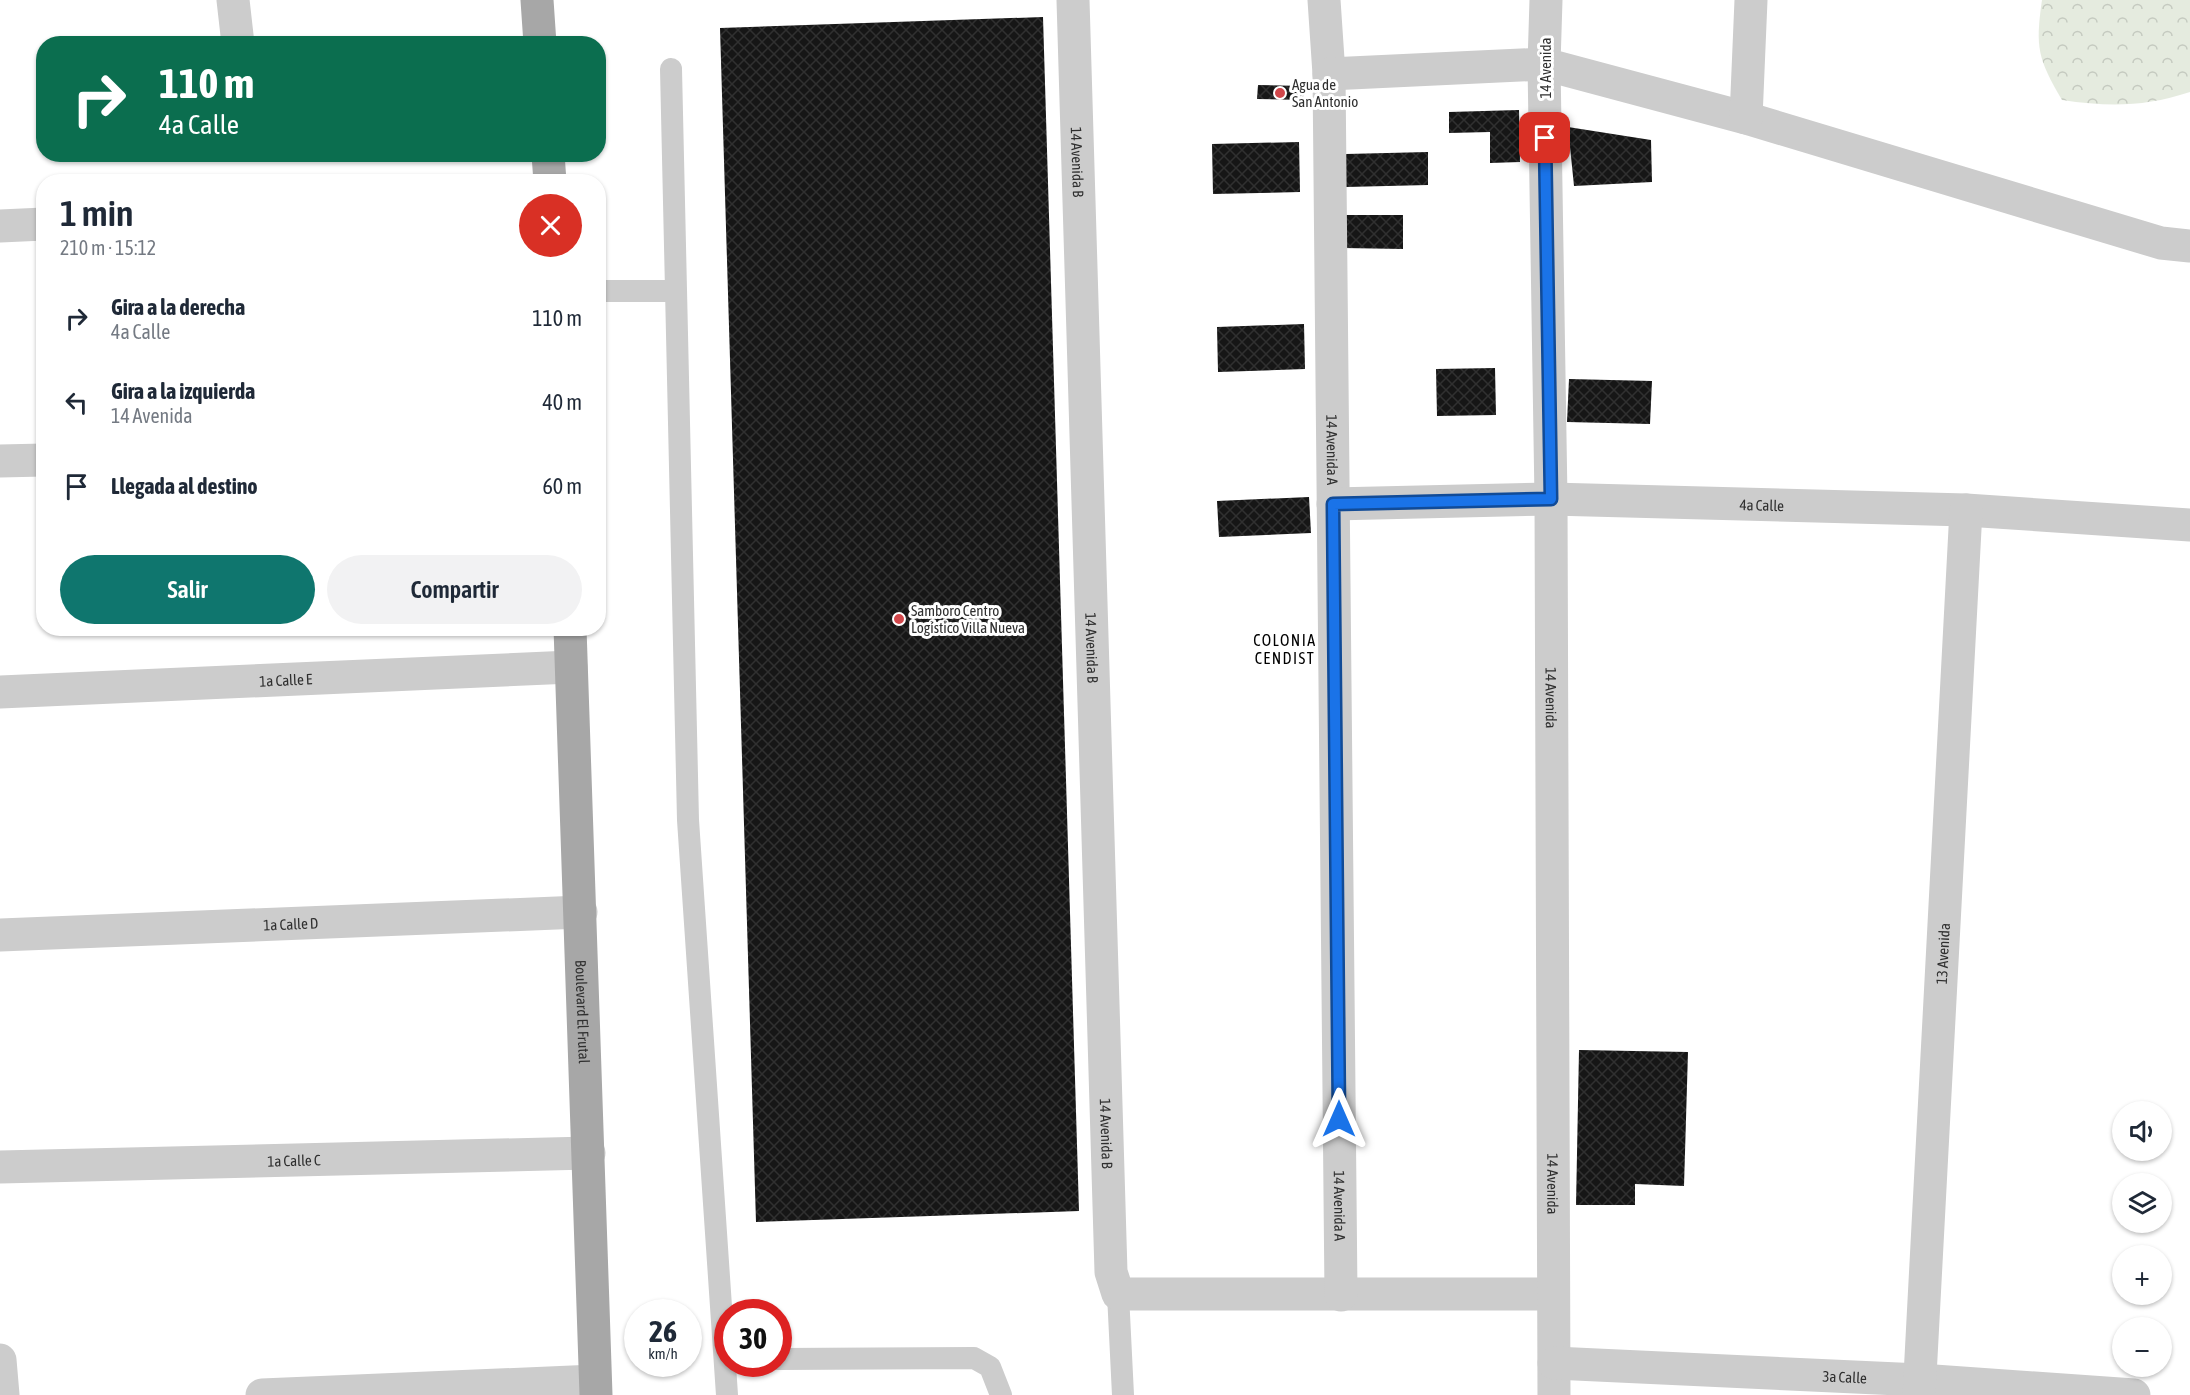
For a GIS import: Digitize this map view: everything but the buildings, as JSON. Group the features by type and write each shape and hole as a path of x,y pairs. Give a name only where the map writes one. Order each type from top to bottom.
{"main road":[{"path":"537,0 539,36"},
{"name":"Boulevard El Frutal","path":"570,636 595,1388"}],"street":[{"path":"233,0 237,36"},
{"name":"14 Avenida B","path":"1073,0 1111,1272 1118,1294"},
{"name":"14 Avenida A","path":"1324,0 1329,74 1341,1295"},
{"name":"14 Avenida","path":"1546,0 1544,64 1551,499 1554,1395"},
{"path":"1746,118 1751,0"},
{"path":"1329,74 1544,64 1746,118 2161,243 2190,246"},
{"path":"0,226 36,224"},
{"path":"0,462 36,460"},
{"name":"4a Calle","path":"1333,504 1551,499 1966,510 2190,525"},
{"name":"13 Avenida","path":"1919,1388 1966,510"},
{"name":"1a Calle E","path":"0,692 571,667"},
{"name":"1a Calle D","path":"0,935 581,912"},
{"name":"1a Calle C","path":"0,1167 589,1153"},
{"path":"1118,1294 1553,1294"},
{"path":"0,1360 3,1395"},
{"name":"3a Calle","path":"1554,1363 1919,1388 2134,1395"},
{"path":"262,1395 595,1388"}],"lane":[{"path":"671,69 688,820 722,1299"},
{"path":"606,291 676,291"},
{"path":"1118,1294 1124,1395"},
{"path":"792,1359 974,1358 990,1367 1001,1395"},
{"path":"726,1377 727,1395"}],"green space":[{"path":"2042,0 2190,0 2190,92 2157,101 2126,104 2095,104 2062,100 2040,53 2039,30"}],"place":[{"name":"Agua de San Antonio","path":"1280,93"},
{"name":"Samboro Centro Logístico Villa Nueva","path":"899,619"}],"district":[{"name":"COLONIA CENDIST","path":"1285,649"}],"route":[{"path":"1339,1119 1333,504 1551,499 1545,138"}]}
